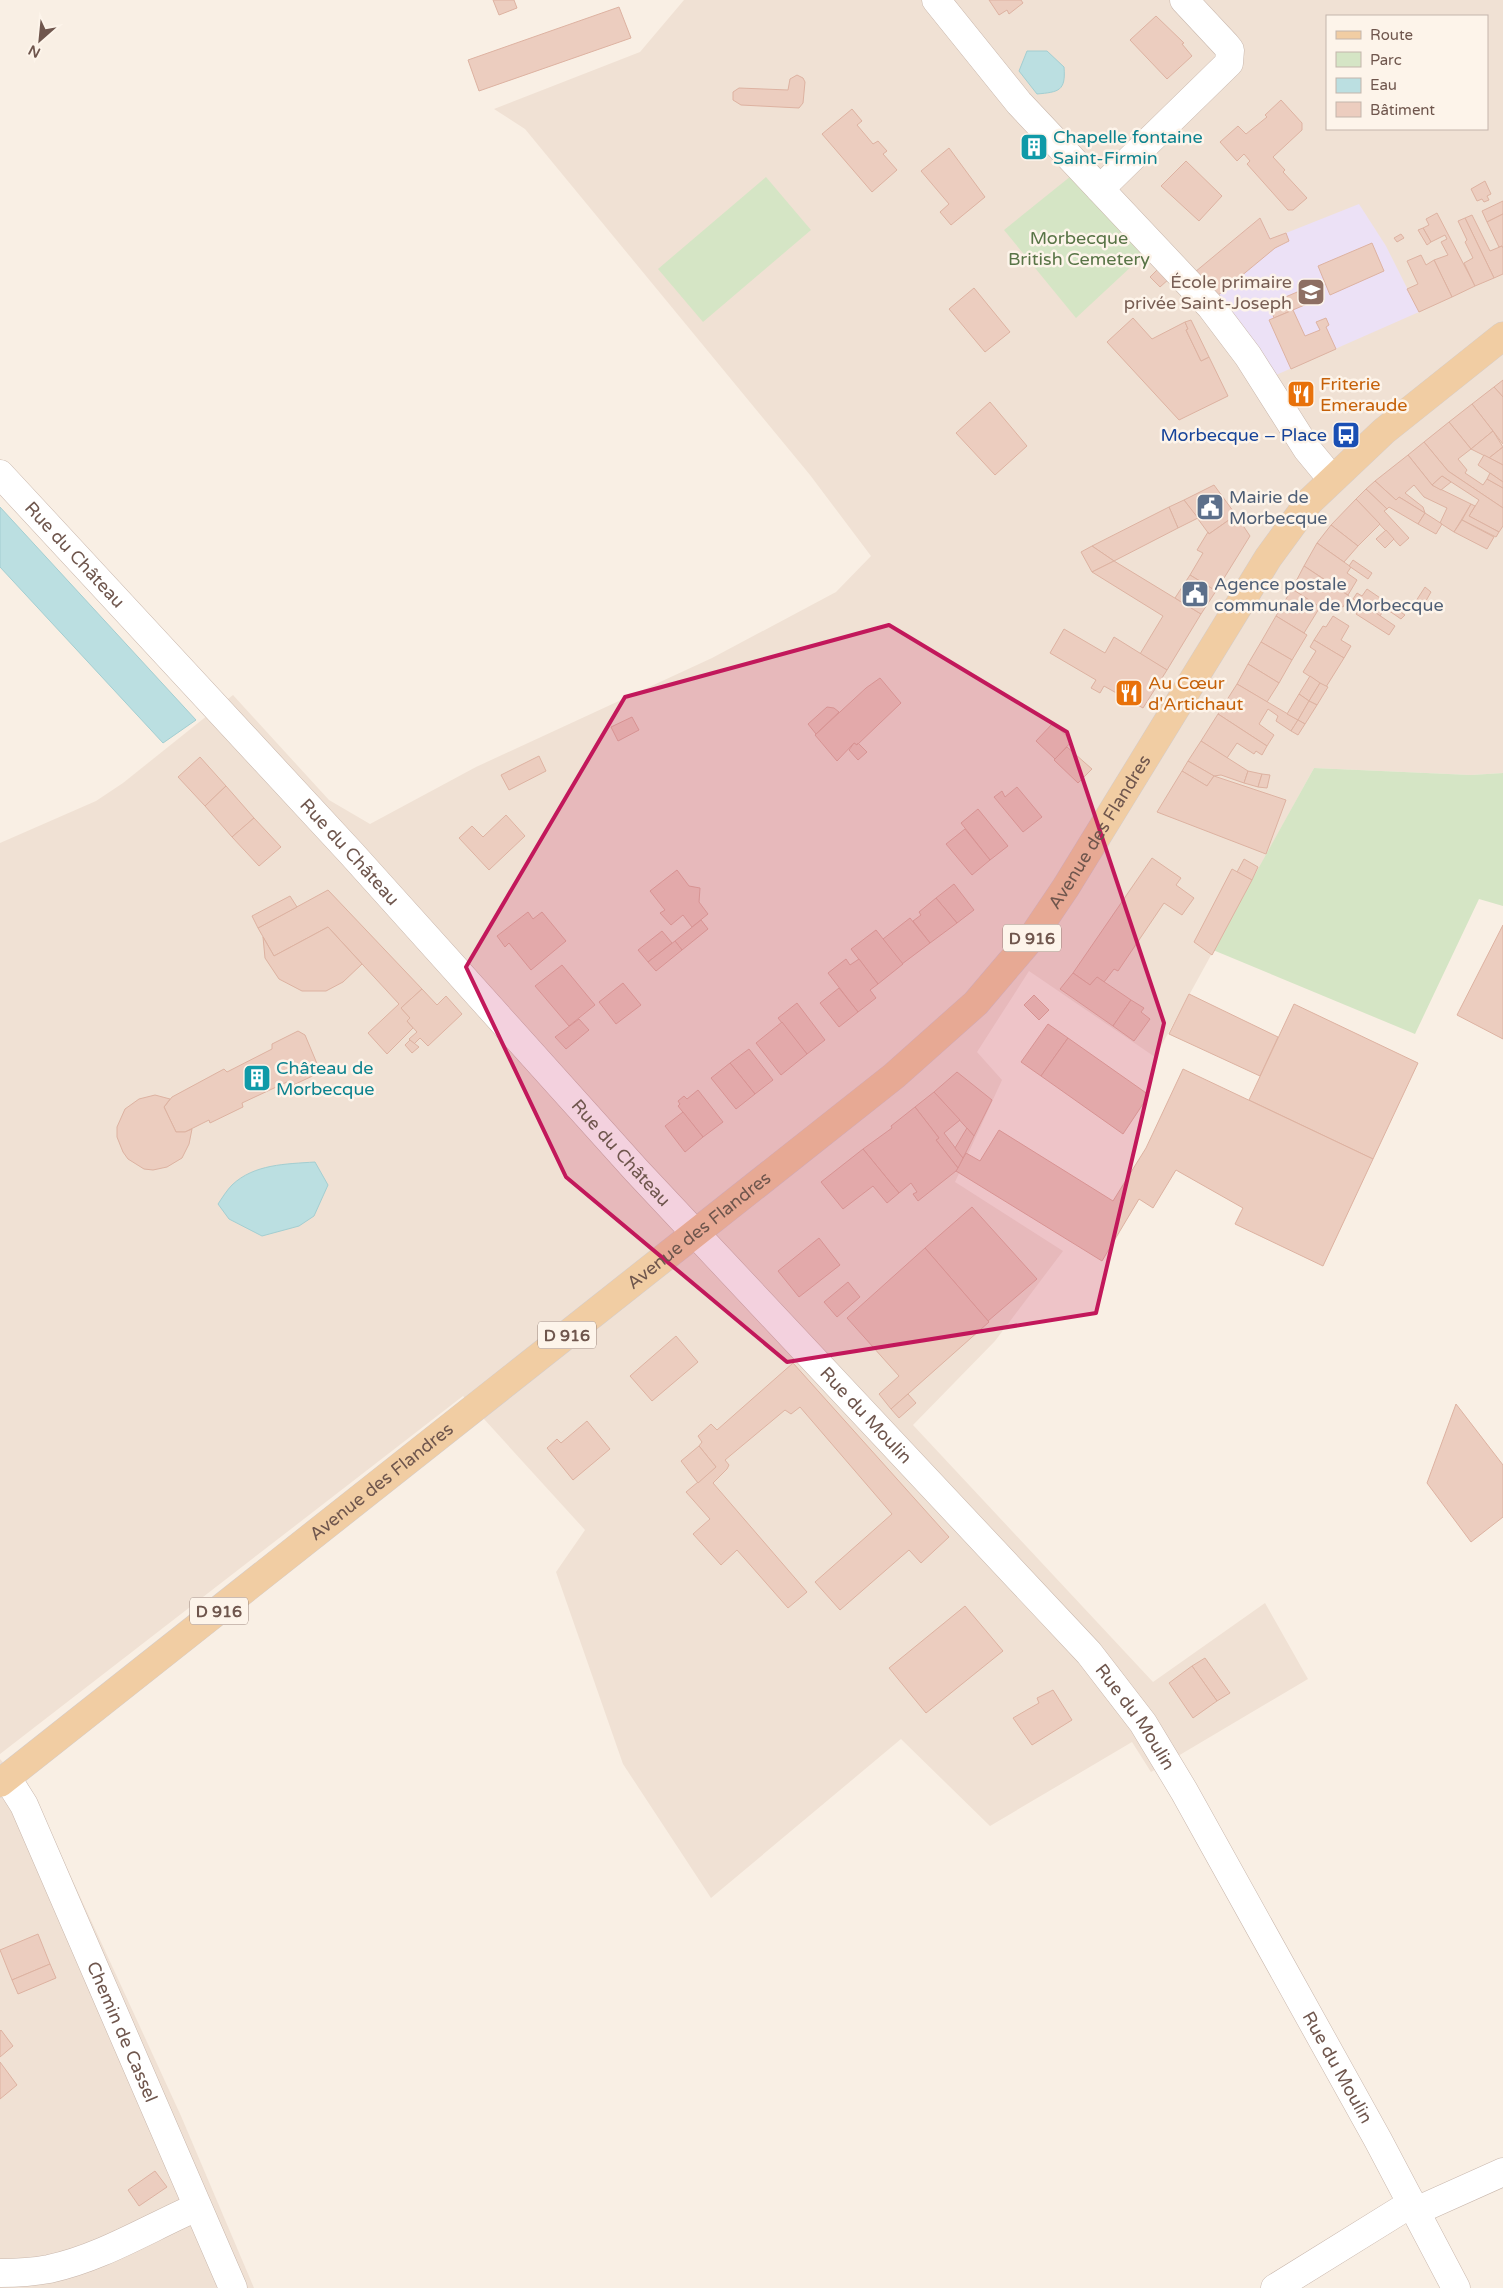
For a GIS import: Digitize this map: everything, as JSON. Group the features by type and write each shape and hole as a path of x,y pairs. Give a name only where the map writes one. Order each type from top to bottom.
{"main road":[{"name":"D 916","path":"1331,478 1401,417 1503,336"},
{"name":"Avenue des Flandres","path":"4,1781 918,1057 956,1022 996,981 1033,936 1066,887 1268,558 1309,502 1331,478"}],"street":[{"path":"936,0 1000,81 1196,289 1248,356 1307,449 1331,478"},
{"path":"1100,189 1229,63 1231,57 1226,45 1184,0"},
{"name":"Rue du Château","path":"0,474 233,724 636,1170 696,1232"},
{"name":"Rue du Moulin","path":"696,1232 1089,1653 1126,1699 1160,1748 1414,2207 1456,2288"},
{"name":"Chemin de Cassel","path":"4,1781 24,1805 233,2288"},
{"path":"1275,2288 1414,2207 1503,2172"},
{"path":"0,2273 32,2272 65,2265 97,2253 197,2207"}],"highlighted area":[{"path":"889,625 1067,732 1164,1023 1096,1313 787,1362 566,1177 466,967 625,697"}],"shaded area":[{"path":"684,0 1503,0 1503,773 1471,775 1314,768 1155,1057 1029,971 977,1052 1002,1080 955,1182 1063,1251 995,1341 913,1425 1153,1682 1265,1603 1308,1679 1151,1772 1132,1742 990,1826 901,1739 711,1898 623,1764 556,1572 585,1530 463,1396 0,1754 0,843 96,801 123,783 233,695 329,800 370,824 476,767 712,658 836,592 871,556 810,475 525,129 494,109 640,52"},
{"name":"École primaire privée Saint-Joseph","path":"1359,204 1386,246 1419,312 1276,375 1195,272 1260,218 1271,239"},
{"path":"0,1759 37,1803 181,2116 254,2288 0,2288"}],"green space":[{"name":"Morbecque British Cemetery","path":"1071,176 1148,251 1076,318 1004,230"},
{"path":"766,177 811,230 703,322 658,269"},
{"path":"1314,768 1471,775 1503,773 1503,906 1479,899 1415,1034 1213,950"}],"water":[{"path":"1027,51 1047,51 1064,67 1064,81 1060,89 1037,94 1019,71"},
{"path":"0,507 196,720 163,743 0,567"},
{"path":"315,1162 328,1185 314,1216 299,1226 262,1236 229,1219 218,1204 232,1185 250,1173 271,1166"}],"building":[{"path":"493,0 514,0 517,8 499,15"},
{"path":"989,0 1021,0 1023,3 1009,14 1007,10 999,15"},
{"path":"619,7 631,38 479,91 468,60"},
{"path":"1156,16 1184,43 1182,44 1192,56 1167,79 1130,40"},
{"path":"797,75 803,78 805,82 803,103 799,108 741,105 733,100 733,92 739,88 788,90 790,79"},
{"path":"1281,100 1302,123 1302,130 1273,157 1285,170 1283,172 1307,198 1293,210 1288,210 1247,164 1250,161 1244,154 1237,161 1220,142 1238,126 1246,134 1267,117 1265,115"},
{"path":"852,109 862,121 857,125 873,144 878,141 887,151 883,154 897,170 872,192 822,134"},
{"name":"Chapelle fontaine Saint-Firmin","path":"1035,142 1039,146 1033,151 1030,147"},
{"path":"949,148 985,197 951,225 940,212 949,204 921,171"},
{"path":"1186,161 1222,196 1199,221 1161,186"},
{"path":"1485,181 1491,194 1487,196 1489,200 1484,202 1482,199 1477,201 1471,189"},
{"path":"1503,201 1503,214 1487,222 1482,211"},
{"path":"1437,213 1475,286 1452,297 1434,260 1448,255 1441,242 1447,239 1445,235 1431,242 1423,228 1429,225 1426,219"},
{"path":"1503,214 1503,248 1502,246 1499,247 1487,222"},
{"path":"1472,215 1490,251 1502,246 1503,248 1503,274 1494,278 1465,218"},
{"path":"1260,218 1270,239 1286,233 1289,241 1275,248 1217,296 1195,272"},
{"path":"1465,218 1494,278 1475,286 1464,263 1473,258 1458,221"},
{"path":"1423,228 1431,242 1427,245 1418,230"},
{"path":"1401,234 1404,238 1397,242 1394,238"},
{"path":"1372,243 1384,271 1330,295 1318,266"},
{"path":"1421,255 1426,265 1434,260 1452,297 1419,312 1407,289 1418,284 1407,261"},
{"path":"1160,267 1170,278 1160,287 1150,277"},
{"path":"1309,287 1314,301 1274,318 1269,304"},
{"path":"974,288 1010,332 985,352 949,309"},
{"path":"1293,310 1305,336 1320,330 1316,322 1326,318 1329,325 1326,327 1336,349 1291,369 1269,320"},
{"path":"1133,318 1152,339 1185,322 1188,329 1186,330 1201,361 1209,357 1228,396 1179,420 1107,342"},
{"path":"1191,320 1209,357 1201,361 1186,330 1188,329 1185,322"},
{"path":"1503,380 1503,397 1494,387"},
{"path":"1494,387 1503,397 1503,444 1472,404"},
{"path":"990,402 1027,446 995,475 956,433"},
{"path":"1472,404 1493,431 1471,449 1449,422"},
{"path":"1449,422 1471,449 1458,459 1467,470 1465,473 1483,485 1487,479 1503,488 1503,508 1448,471 1424,442"},
{"path":"1493,431 1503,447 1489,458 1471,449"},
{"path":"1424,442 1448,471 1503,508 1503,526 1499,532 1469,516 1479,500 1442,476 1432,485 1408,455"},
{"path":"1503,447 1503,465 1489,458"},
{"path":"1408,455 1432,485 1471,504 1454,532 1440,523 1447,508 1424,497 1414,485 1405,493 1423,507 1425,513 1399,497 1396,500 1375,481"},
{"path":"1484,455 1503,465 1503,482 1478,465"},
{"path":"1490,473 1503,482 1503,488 1487,479"},
{"path":"1442,476 1451,482 1441,490 1432,485"},
{"path":"1375,481 1396,500 1399,497 1425,513 1418,524 1389,507 1387,509 1366,489"},
{"name":"Mairie de Morbecque","path":"1214,485 1236,515 1209,534 1184,500"},
{"path":"1366,489 1387,509 1384,511 1409,538 1400,546 1356,499"},
{"path":"1356,499 1380,524 1358,546 1331,525"},
{"path":"1184,500 1198,518 1178,528 1169,507"},
{"path":"1471,504 1475,506 1469,516 1499,532 1496,537 1462,520"},
{"path":"1169,507 1178,528 1114,561 1092,546"},
{"path":"1425,513 1442,524 1436,534 1418,524"},
{"path":"1236,515 1250,536 1216,591 1190,575 1203,553 1197,550 1208,532 1209,534"},
{"path":"1462,520 1494,537 1487,549 1454,532"},
{"path":"1331,525 1358,546 1344,562 1317,543"},
{"path":"1386,530 1394,539 1385,548 1376,539"},
{"path":"1317,543 1351,567 1347,573 1357,580 1348,595 1304,566"},
{"path":"1092,546 1114,561 1092,572 1081,552"},
{"path":"1353,560 1372,573 1368,579 1349,566"},
{"path":"1114,561 1201,614 1167,670 1140,654 1163,616 1092,572"},
{"path":"1304,566 1349,596 1343,607 1335,602 1329,613 1292,589"},
{"name":"Agence postale communale de Morbecque","path":"1190,575 1216,591 1201,614 1175,598"},
{"path":"1425,587 1431,592 1423,606 1416,601"},
{"path":"1292,589 1320,607 1304,633 1276,616"},
{"path":"1367,589 1405,615 1401,619 1382,606 1380,609 1383,611 1380,616 1353,599 1357,593 1362,596"},
{"path":"1363,604 1395,626 1389,635 1356,614"},
{"path":"1276,616 1307,635 1292,660 1261,642"},
{"path":"1333,616 1349,626 1341,640 1351,646 1344,658 1314,640 1323,626 1326,627"},
{"path":"1064,629 1105,653 1114,637 1167,670 1143,708 1104,686 1100,693 1091,688 1096,680 1050,653"},
{"path":"1314,640 1344,658 1326,687 1303,672 1316,651 1310,647"},
{"path":"1261,642 1292,660 1279,683 1248,664"},
{"path":"1248,664 1279,683 1267,702 1237,684"},
{"path":"1310,676 1320,683 1309,701 1299,694"},
{"path":"880,678 901,703 857,745 854,743 837,761 815,735 866,688"},
{"path":"1320,683 1328,687 1317,705 1309,701"},
{"path":"1237,684 1298,720 1291,731 1276,721 1278,716 1268,709 1259,724 1274,735 1267,746 1218,714"},
{"path":"1299,694 1309,701 1298,720 1287,714"},
{"path":"1309,701 1317,705 1305,724 1298,720"},
{"path":"827,707 834,708 839,712 816,734 808,724"},
{"path":"1218,714 1267,746 1262,755 1256,751 1254,754 1237,743 1227,758 1201,741"},
{"path":"632,717 639,730 618,741 611,727"},
{"path":"1298,720 1305,724 1298,735 1291,731"},
{"path":"1053,723 1072,741 1055,759 1036,741"},
{"path":"1201,741 1248,771 1244,783 1221,775 1214,776 1188,761"},
{"path":"854,743 857,745 858,743 867,752 858,760 849,750"},
{"path":"1067,747 1092,769 1078,783 1054,760"},
{"path":"539,756 546,771 509,790 501,775"},
{"path":"200,757 226,786 205,806 178,777"},
{"path":"1188,761 1214,776 1207,786 1182,771"},
{"path":"1182,771 1207,786 1214,776 1286,800 1266,854 1157,812"},
{"path":"1248,771 1262,774 1258,787 1244,783"},
{"path":"1262,774 1270,775 1267,788 1258,787"},
{"path":"226,786 254,818 232,837 205,806"},
{"path":"1017,787 1042,817 1023,832 994,797 1002,791 1005,797"},
{"path":"978,809 1008,846 990,860 961,823"},
{"path":"506,815 525,836 489,870 459,838 472,826 483,837"},
{"path":"254,818 281,847 259,866 232,837"},
{"path":"965,829 990,860 972,875 946,844"},
{"path":"1152,858 1181,878 1176,885 1194,898 1182,915 1164,903 1118,971 1114,969 1104,982 1097,977 1090,985 1073,973"},
{"path":"1244,859 1258,867 1252,880 1237,872"},
{"path":"1232,869 1252,880 1212,955 1194,942"},
{"path":"677,870 689,886 700,888 699,902 708,914 692,927 683,915 671,925 660,913 665,910 650,891"},
{"path":"954,884 974,910 957,923 936,898"},
{"path":"328,890 422,989 401,1008 410,1018 407,1021 413,1028 387,1054 368,1033 399,1004 328,927 274,956 258,928"},
{"path":"290,896 297,907 258,928 252,916"},
{"path":"936,898 957,923 930,943 913,921 921,915 919,912"},
{"path":"528,912 533,919 542,912 566,941 531,970 509,943 505,947 497,936"},
{"path":"910,918 930,943 902,964 883,939"},
{"path":"701,920 708,929 682,950 675,941"},
{"path":"1503,925 1503,1039 1457,1015"},
{"path":"328,927 362,964 343,982 326,991 302,991 279,979 265,958 263,937 274,956"},
{"path":"876,930 903,964 878,984 851,949"},
{"path":"662,931 672,943 648,962 638,950"},
{"path":"675,941 682,950 656,971 648,962"},
{"path":"846,959 850,965 859,959 878,984 870,990 876,998 858,1012 828,973"},
{"path":"562,965 595,1005 569,1026 535,986"},
{"path":"1073,973 1090,985 1097,977 1131,1000 1113,1026 1060,989"},
{"path":"623,983 641,1005 616,1024 599,1002"},
{"path":"839,988 858,1012 839,1027 820,1003"},
{"path":"422,989 437,1005 446,996 462,1014 428,1046 420,1038 414,1044 409,1039 417,1032 407,1021 410,1018 401,1008"},
{"path":"1189,994 1278,1037 1260,1076 1169,1034"},
{"path":"1034,995 1049,1010 1039,1020 1024,1005"},
{"path":"1131,1000 1144,1008 1141,1012 1150,1019 1134,1041 1113,1026"},
{"path":"797,1003 825,1040 807,1054 778,1018"},
{"path":"1294,1004 1418,1063 1373,1159 1249,1100"},
{"path":"579,1019 589,1030 566,1049 555,1037"},
{"path":"782,1022 807,1054 781,1075 756,1043"},
{"path":"1048,1024 1068,1038 1041,1076 1021,1062"},
{"name":"Château de Morbecque","path":"298,1031 305,1035 319,1073 289,1087 287,1082 242,1103 243,1107 210,1123 209,1120 185,1132 176,1132 164,1107 172,1097 224,1069 227,1072 272,1049 272,1044"},
{"path":"1068,1038 1149,1095 1123,1134 1041,1076"},
{"path":"410,1040 419,1047 412,1053 405,1045"},
{"path":"749,1049 773,1080 755,1094 730,1063"},
{"path":"730,1063 755,1094 736,1109 711,1078"},
{"path":"1183,1069 1373,1159 1323,1266 1235,1224 1243,1208 1176,1170 1153,1208 1139,1199 1102,1261 956,1171 966,1153 980,1161 999,1130 1113,1201 1146,1148"},
{"path":"957,1072 992,1100 974,1136 934,1092"},
{"path":"698,1090 723,1122 703,1137 678,1106 680,1104 678,1101 684,1096 687,1099"},
{"path":"934,1092 960,1120 944,1133 963,1158 958,1168 936,1140 939,1138 915,1107"},
{"path":"155,1095 170,1099 164,1107 176,1132 185,1132 192,1129 189,1144 182,1158 167,1167 153,1170 144,1169 128,1159 117,1137 117,1127 125,1109 139,1099"},
{"path":"915,1107 939,1138 936,1140 958,1168 918,1201 913,1194 917,1192 911,1183 899,1193 863,1149 892,1128 891,1126"},
{"path":"683,1112 703,1137 685,1152 665,1126"},
{"path":"967,1128 974,1136 963,1158 955,1148"},
{"path":"863,1149 899,1193 887,1203 873,1186 843,1209 821,1182"},
{"path":"972,1207 1037,1279 988,1321 925,1248"},
{"path":"819,1238 840,1265 799,1297 778,1271"},
{"path":"925,1248 989,1322 891,1409 879,1394 899,1376 847,1318"},
{"path":"848,1282 860,1297 837,1317 824,1302"},
{"path":"676,1336 698,1362 652,1401 630,1376"},
{"path":"793,1363 949,1537 921,1563 909,1550 840,1610 815,1582 892,1514 800,1407 791,1414 785,1410 725,1460 729,1465 727,1469 713,1483 807,1592 788,1608 737,1550 721,1565 693,1534 710,1519 686,1492 716,1467 699,1446 702,1442 698,1436 711,1424 717,1430"},
{"path":"908,1394 916,1403 899,1418 891,1409"},
{"path":"1456,1404 1503,1465 1503,1517 1471,1542 1427,1483"},
{"path":"587,1421 610,1449 573,1480 547,1448 557,1439 561,1443"},
{"path":"699,1446 716,1467 698,1483 681,1461"},
{"path":"965,1606 1003,1651 926,1713 889,1668"},
{"path":"1205,1658 1230,1693 1217,1701 1192,1666"},
{"path":"1192,1666 1217,1701 1193,1718 1169,1683"},
{"path":"1053,1690 1072,1720 1032,1745 1013,1718 1039,1703 1037,1698"},
{"path":"38,1934 50,1964 12,1980 0,1950"},
{"path":"50,1964 56,1978 18,1994 12,1980"},
{"path":"0,2031 13,2046 0,2057"},
{"path":"0,2062 17,2085 0,2099"},
{"path":"155,2171 167,2187 139,2206 128,2190"}],"place":[{"name":"Chapelle fontaine Saint-Firmin","path":"1034,147"},
{"name":"École primaire privée Saint-Joseph","path":"1311,292"},
{"name":"Friterie Emeraude","path":"1301,394"},
{"name":"Morbecque – Place","path":"1346,435"},
{"name":"Mairie de Morbecque","path":"1210,507"},
{"name":"Agence postale communale de Morbecque","path":"1195,594"},
{"name":"Au Cœur d'Artichaut","path":"1129,693"},
{"name":"Château de Morbecque","path":"257,1078"}]}
